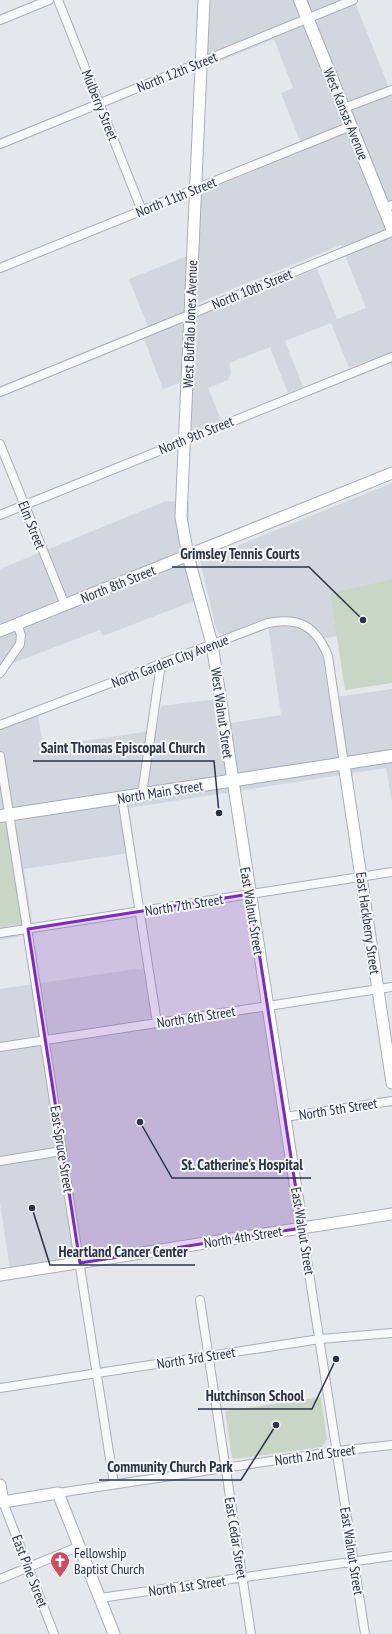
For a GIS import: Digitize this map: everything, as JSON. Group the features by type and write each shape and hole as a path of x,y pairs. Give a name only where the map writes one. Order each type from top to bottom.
{"main road":[{"name":"West Buffalo Jones Avenue","path":"204,0 197,188 184,440 182,517 188,556 212,644"},
{"name":"West Kansas Avenue","path":"300,0 351,126 388,206 392,228"},
{"name":"North 8th Street","path":"0,631 392,473"},
{"name":"West Walnut Street","path":"212,644 232,781"},
{"name":"North Main Street","path":"5,815 392,756"},
{"name":"East Hackberry Street","path":"344,764 392,1083"},
{"name":"East Walnut Street","path":"232,781 302,1228"},
{"name":"North 4th Street","path":"0,1275 392,1214"},
{"name":"East Pine Street","path":"0,1484 1,1502"},
{"name":"North 2nd Street","path":"1,1502 58,1493"},
{"path":"58,1493 114,1634"}],"street":[{"path":"0,20 50,0"},
{"name":"Mulberry Street","path":"58,0 142,211"},
{"name":"North 12th Street","path":"0,144 353,0"},
{"path":"344,108 392,90"},
{"name":"North 11th Street","path":"0,268 351,126"},
{"name":"North 10th Street","path":"0,392 392,232"},
{"name":"North 9th Street","path":"0,515 392,357"},
{"name":"Elm Street","path":"0,444 65,605"},
{"name":"North Garden City Avenue","path":"0,725 268,623 292,620 308,628 316,635 324,645 328,656 344,764"},
{"path":"0,673 20,644 21,635 17,624"},
{"path":"142,794 161,664"},
{"name":"East Spruce Street","path":"0,756 5,815 28,929 114,1484"},
{"path":"122,798 157,1023"},
{"name":"North 7th Street","path":"0,934 392,872"},
{"name":"North 6th Street","path":"0,1047 392,986"},
{"name":"North 5th Street","path":"285,1117 392,1101"},
{"path":"0,1161 62,1151"},
{"name":"East Walnut Street","path":"302,1228 365,1634"},
{"name":"East Cedar Street","path":"200,1300 251,1634"},
{"name":"North 3rd Street","path":"0,1388 320,1339 392,1333"},
{"name":"North 2nd Street","path":"58,1493 337,1451 392,1445"},
{"name":"East Pine Street","path":"1,1502 54,1634"},
{"path":"0,1579 80,1546"},
{"name":"North 1st Street","path":"100,1598 392,1556"}],"highlighted area":[{"path":"250,894 302,1228 80,1263 28,929"}],"shaded area":[{"path":"208,0 354,0 392,95 392,368 386,354 349,368 331,323 285,341 303,387 288,393 270,347 229,363 231,373 228,380 208,388 221,420 191,432 192,378 163,389 144,339 151,335 129,279 197,252 200,192 304,151 281,93 293,88 274,39 206,67","holes":["341,245 366,308 337,319 317,269 195,318 195,304"]},
{"path":"392,483 392,579 330,593 337,636 325,638 319,631 329,698 392,689 392,802 386,768 129,808 135,852 24,869 34,934 0,940 0,729 38,715 43,747 144,732 157,726 161,706 216,699 219,725 281,715 267,618 224,635 217,632 200,561"},
{"path":"166,501 189,502 189,531 204,597 103,636 100,630 13,663 0,680 0,569"},
{"path":"143,968 153,1028 263,1011 296,1226 10,1269 0,1203 0,989"}],"green space":[{"path":"392,579 392,683 345,690 330,593"},
{"path":"8,823 22,923 0,926 0,824"},
{"path":"321,1397 327,1439 322,1447 234,1459 232,1457 225,1411"}],"place":[{"name":"Grimsley Tennis Courts","path":"363,620"},
{"name":"Saint Thomas Episcopal Church","path":"219,813"},
{"name":"St. Catherine's Hospital","path":"140,1122"},
{"name":"Heartland Cancer Center","path":"32,1208"},
{"name":"Hutchinson School","path":"336,1359"},
{"name":"Community Church Park","path":"276,1425"},
{"name":"Fellowship Baptist Church","path":"60,1578"}]}
